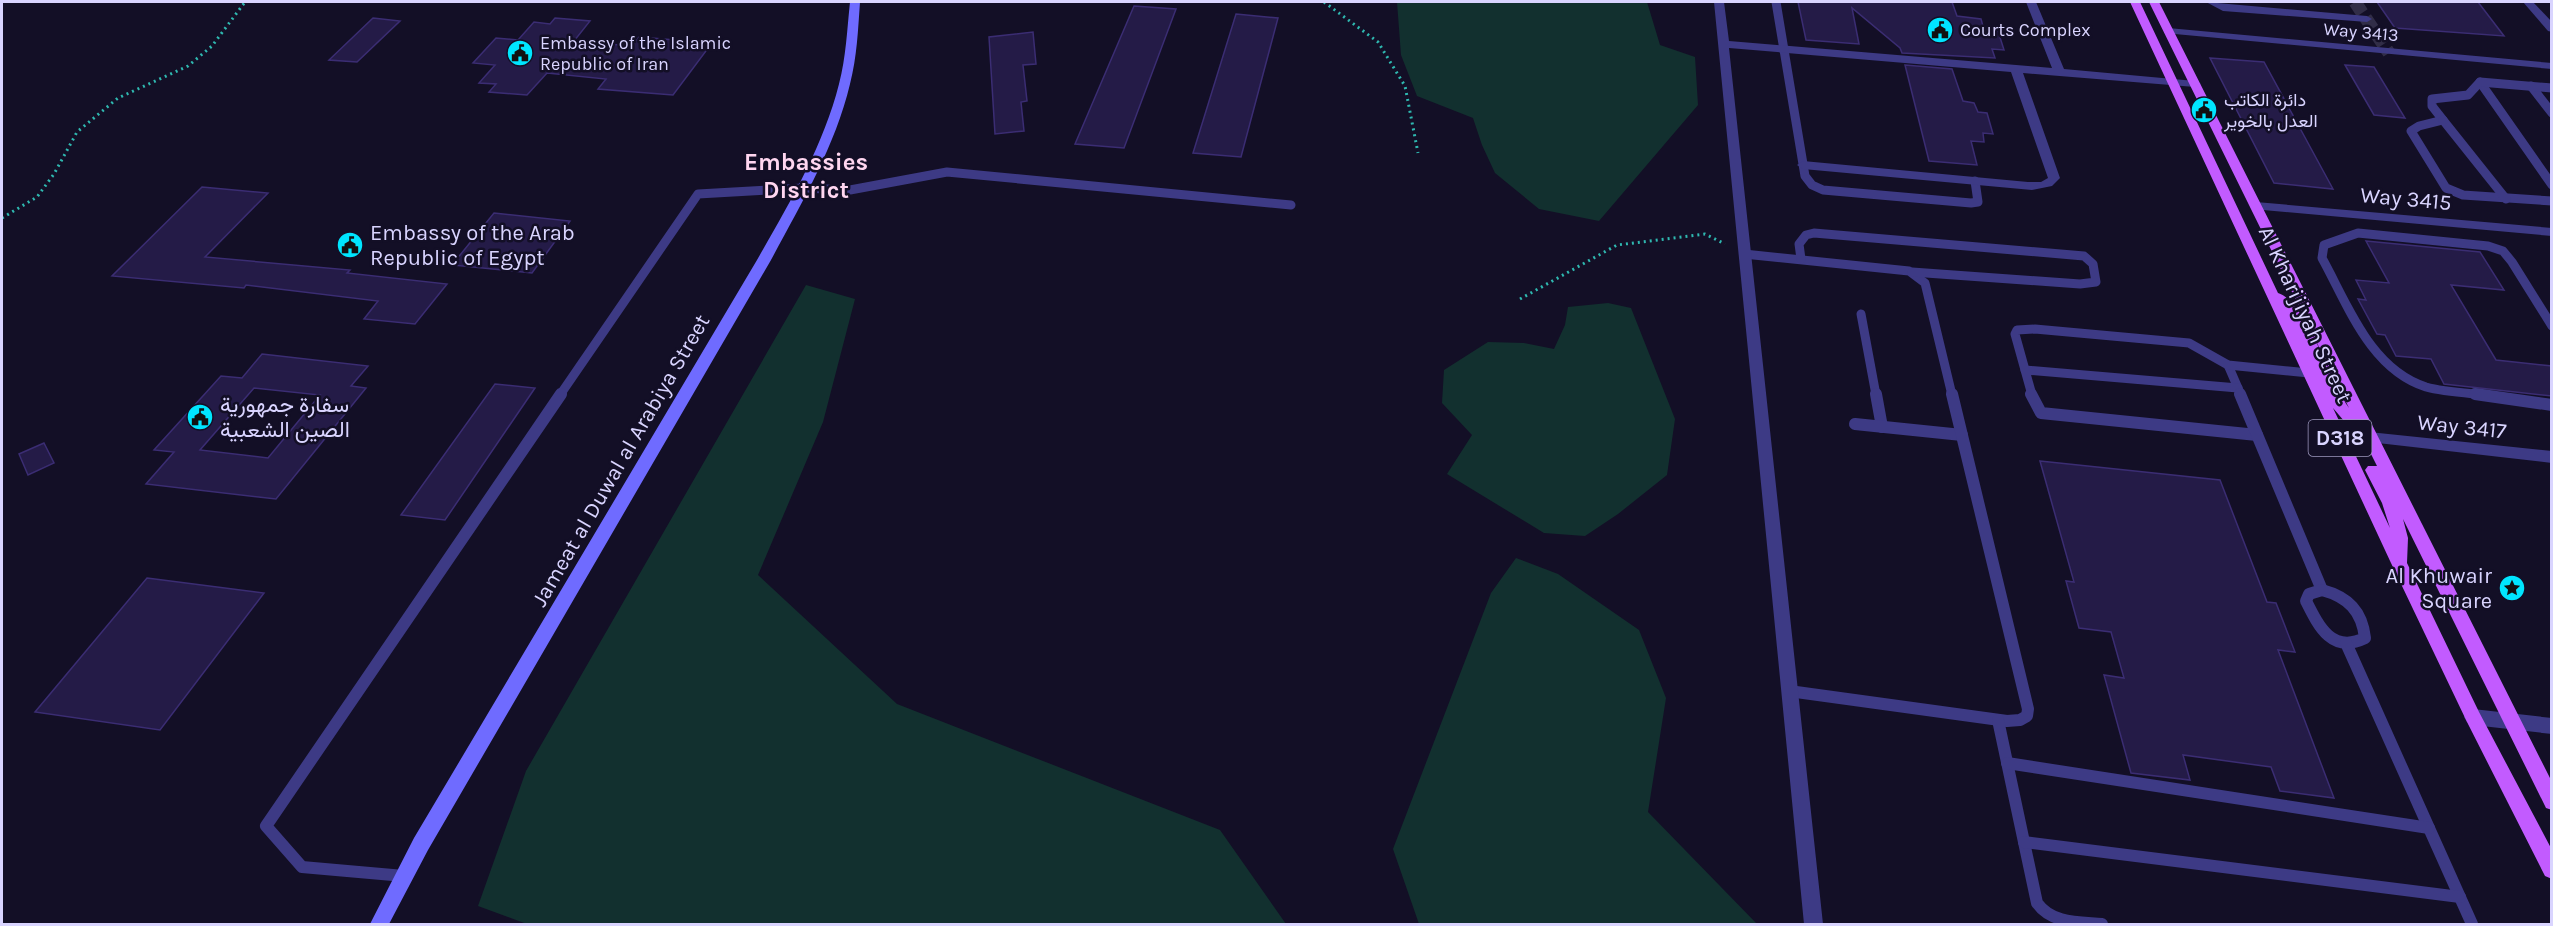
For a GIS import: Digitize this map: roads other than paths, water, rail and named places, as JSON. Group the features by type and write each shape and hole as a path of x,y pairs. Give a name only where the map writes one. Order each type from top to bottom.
{"main road":[{"name":"Al Kharijiyah Street","path":"2135,2 2399,563 2473,717 2552,870"},
{"path":"2142,2 2156,24 2168,31 2162,36 2170,58 2166,67"},
{"name":"Al Kharijiyah Street","path":"2154,2 2510,721 2544,777 2552,802"},
{"path":"2198,135 2217,149 2241,194 2256,206 2252,216 2266,250 2259,266"},
{"path":"2271,291 2294,314 2347,417 2369,437 2366,446 2367,456 2400,528 2402,546 2399,563"}],"street":[{"name":"Jameat al Duwal al Arabiya Street","path":"380,924 404,876 764,260 818,158 844,84 850,56 855,2"},
{"path":"1719,2 1789,692 1815,924"},
{"path":"2031,2 2059,72"},
{"path":"2211,2 2223,8 2367,19"},
{"path":"2528,2 2552,29"},
{"name":"Way 3413","path":"2168,31 2552,66"},
{"path":"1723,44 2195,84"},
{"path":"1803,165 2040,186 2050,183 2054,178 2016,69"},
{"name":"Way 3415","path":"2256,206 2552,232"},
{"name":"Way 3417","path":"2369,437 2552,457"},
{"path":"2473,717 2552,726"}],"lane":[{"path":"1776,2 1805,176 1812,185 1823,190 1971,203 1977,202 1979,198 1975,181"},
{"path":"2480,82 2552,88"},
{"path":"2480,82 2468,95 2432,99 2432,106 2506,199"},
{"path":"2480,82 2552,185"},
{"path":"2531,86 2552,113"},
{"path":"2443,120 2419,126 2411,131 2446,188 2463,195 2552,201"},
{"path":"404,876 302,867 266,826 698,194 802,188 850,190 947,172 1291,205"},
{"path":"1744,254 1909,271 2080,284 2096,282 2093,264 2084,256 1814,233 1806,235 1799,244 1801,259"},
{"path":"2552,326 2503,251 2488,246 2358,233 2339,237 2324,245 2322,258 2374,351 2398,374 2427,387 2552,405"},
{"path":"1789,692 1998,720 2020,720 2028,717 2028,709 1925,283 1909,271"},
{"path":"1861,314 1882,427"},
{"path":"2257,435 2041,413 2033,400 2015,334 2017,330 2024,328 2189,343 2228,365 2309,373"},
{"path":"2228,365 2322,590"},
{"path":"2025,369 2238,388"},
{"path":"1855,424 1962,435"},
{"path":"2322,590 2336,593 2354,604 2364,628 2364,638 2359,642 2336,642 2326,636 2317,625 2306,601 2309,594 2322,590"},
{"path":"2346,643 2472,924"},
{"path":"1998,720 2037,903 2041,910 2054,918 2102,924"},
{"path":"2007,763 2429,828"},
{"path":"2024,843 2460,897"}],"tunnel":[{"path":"2355,2 2389,53"}],"place":[{"name":"Courts Complex","path":"1940,30"},
{"name":"Embassy of the Islamic Republic of Iran","path":"520,53"},
{"name":"دائرة الكاتب العدل بالخوير","path":"2204,110"},
{"name":"Embassy of the Arab Republic of Egypt","path":"350,245"},
{"name":"سفارة جمهورية الصين الشعبية","path":"200,417"},
{"name":"Al Khuwair Square","path":"2512,588"}],"district":[{"name":"Embassies District","path":"806,176"}]}
